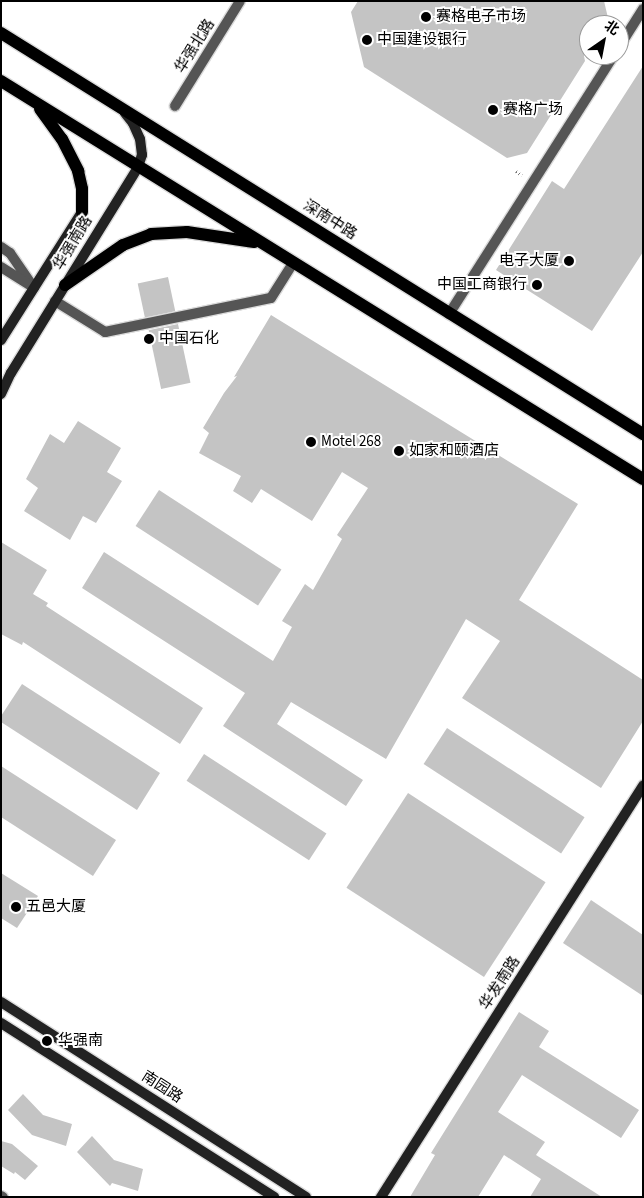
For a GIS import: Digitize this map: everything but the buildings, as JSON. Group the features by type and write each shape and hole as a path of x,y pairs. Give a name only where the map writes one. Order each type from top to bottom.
{"main road":[{"name":"深南中路","path":"1,33 643,434"},
{"path":"1,82 643,479"},
{"path":"36,103 62,139 78,171 82,189 82,212"},
{"name":"华强南路","path":"1,394 11,373 138,167 142,155 140,139 133,124 120,107"},
{"name":"华强南路","path":"1,340 82,212"},
{"path":"65,285 123,245 151,234 188,232 264,245"},
{"name":"华发南路","path":"381,1197 643,786"},
{"name":"南园路","path":"1,1002 306,1197"},
{"path":"1,1023 274,1197"}],"street":[{"name":"华强北路","path":"175,106 240,1"},
{"path":"629,31 643,9"},
{"path":"449,314 608,65"},
{"path":"1,247 10,253 34,288"},
{"path":"55,301 105,332 271,298 293,263"},
{"path":"1,267 34,288"}],"place":[{"name":"赛格电子市场","path":"426,17"},
{"name":"中国建设银行","path":"367,40"},
{"name":"赛格广场","path":"493,110"},
{"name":"电子大厦","path":"569,261"},
{"name":"中国工商银行","path":"537,285"},
{"name":"中国石化","path":"149,339"},
{"name":"Motel 268","path":"311,442"},
{"name":"如家和颐酒店","path":"399,451"},
{"name":"五邑大厦","path":"16,907"},
{"name":"华强南","path":"47,1041"}]}
